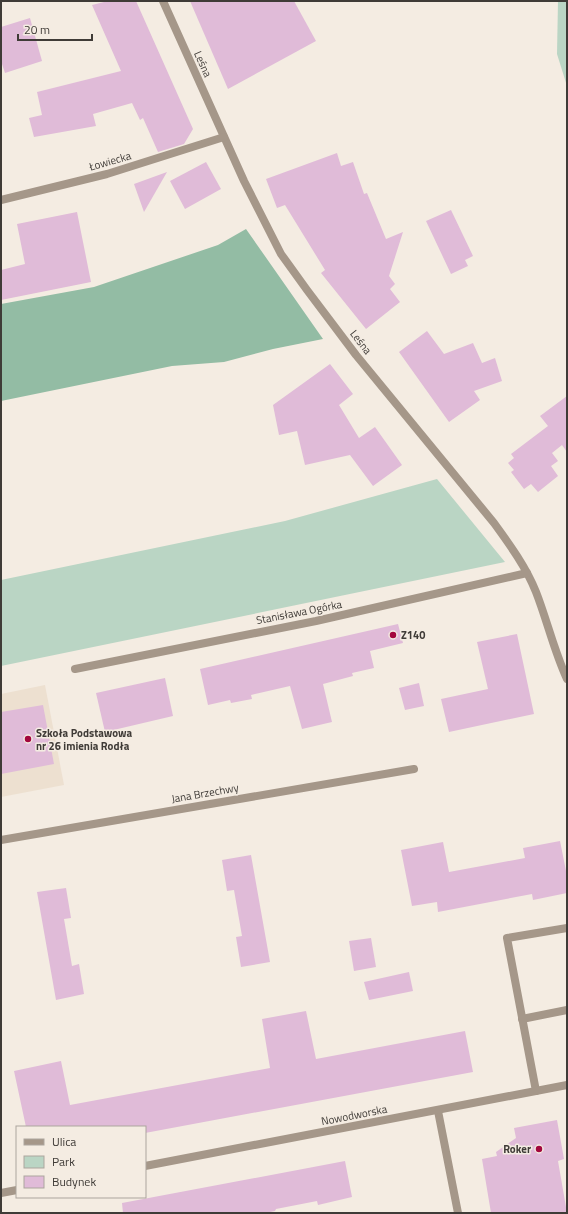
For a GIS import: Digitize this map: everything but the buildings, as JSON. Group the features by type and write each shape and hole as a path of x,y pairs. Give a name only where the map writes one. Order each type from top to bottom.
{"street":[{"name":"Leśna","path":"163,1 224,137 281,254 306,290 356,355 494,523 512,548 535,590 567,679"},
{"name":"Łowiecka","path":"1,200 107,174 224,137"},
{"name":"Stanisława Ogórka","path":"75,669 330,618 527,573"},
{"name":"Jana Brzechwy","path":"1,840 414,769"},
{"path":"536,1092 507,938 567,928"},
{"path":"522,1019 567,1010"},
{"name":"Nowodworska","path":"146,1166 567,1086"},
{"path":"438,1111 458,1213"},
{"path":"1,1193 16,1190"}],"shaded area":[{"name":"Szkoła Podstawowa nr 26 imienia Rodła","path":"45,685 64,785 1,797 1,694"}],"green space":[{"path":"558,1 567,1 567,86 557,54"},
{"path":"246,229 323,339 273,349 224,362 172,366 1,401 1,304 94,287 218,245"},
{"path":"437,479 505,562 1,666 1,580 285,521"}],"place":[{"name":"Z140","path":"393,635"},
{"name":"Szkoła Podstawowa nr 26 imienia Rodła","path":"28,739"},
{"name":"Roker","path":"539,1149"}]}
